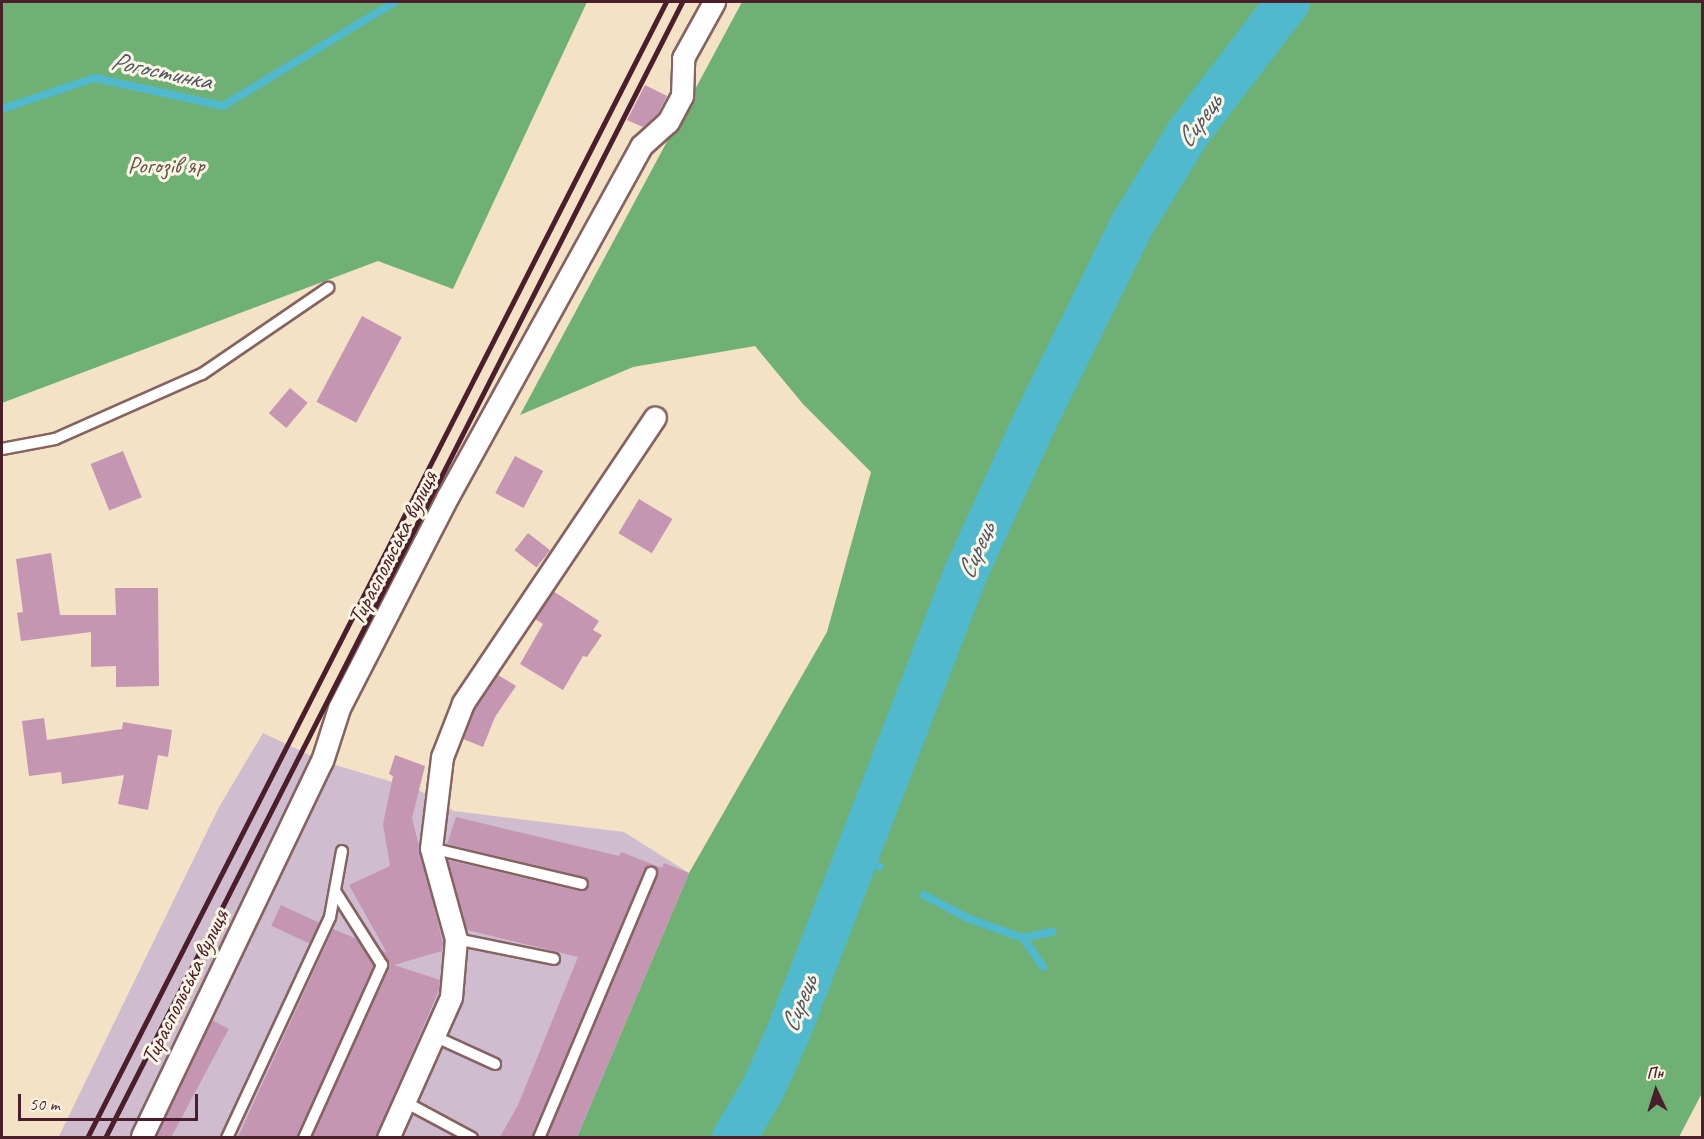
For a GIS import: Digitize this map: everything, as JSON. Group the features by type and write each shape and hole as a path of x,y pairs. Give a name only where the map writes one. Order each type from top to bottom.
{"street":[{"name":"Тираспольська вулиця","path":"142,1136 322,761 339,708 448,496 640,146 668,122 682,96 683,58 714,2"},
{"path":"388,1137 436,1037 451,997 456,939 431,848 442,757 463,703 655,417"}],"lane":[{"path":"2,449 55,439 202,374 328,288"},
{"path":"431,848 582,884"},
{"path":"227,1137 330,917 342,851"},
{"path":"539,1137 651,873"},
{"path":"304,1137 382,965 335,891"},
{"path":"456,939 554,959"},
{"path":"436,1037 495,1064"},
{"path":"405,1102 472,1137"}],"shaded area":[{"path":"263,733 322,761 419,790 454,811 624,832 689,873 577,1137 58,1138 219,807"}],"green space":[{"name":"Рогозів яр","path":"2,2 587,2 453,289 378,261 2,403"},
{"path":"742,2 1702,2 1702,1093 1679,1137 577,1137 689,873 827,632 871,472 803,404 755,346 633,367 520,415"}],"building":[{"path":"645,85 667,96 658,114 643,127 627,120"},
{"path":"362,316 402,337 356,423 316,402"},
{"path":"290,388 308,403 286,428 269,413"},
{"path":"123,451 142,497 109,510 91,464"},
{"path":"515,456 543,471 524,508 495,493"},
{"path":"639,499 672,519 652,553 618,533"},
{"path":"528,533 550,550 537,568 514,550"},
{"path":"51,553 60,615 116,615 115,588 158,588 159,686 116,687 116,666 91,667 91,632 21,641 17,613 23,612 16,559"},
{"path":"553,591 599,621 593,630 602,635 587,657 583,656 563,690 520,664 543,624 535,619"},
{"path":"498,675 516,686 495,717 483,747 463,739 473,712"},
{"path":"44,718 47,740 122,729 123,722 172,730 168,757 158,755 148,810 118,804 124,775 62,784 61,772 29,776 22,721"},
{"path":"395,755 425,766 412,818 443,943 442,951 394,965 440,980 439,990 376,1137 312,1137 389,968 382,950 387,953 349,885 390,866 383,824 393,776 389,774"},
{"path":"456,817 619,856 621,852 662,868 664,863 689,873 577,1137 547,1137 658,872 651,866 644,870 532,1137 500,1137 518,1105 578,957 467,930 447,860 580,891 587,890 589,882 584,877 447,844"},
{"path":"281,905 319,923 309,944 271,926"},
{"path":"333,929 357,939 374,966 297,1137 238,1137"},
{"path":"212,1020 229,1029 171,1138 157,1138 151,1135"}],"waterway":[{"name":"Рогостинка","path":"2,109 95,78 223,106 395,2"},
{"name":"Сирець","path":"734,1138 763,1089 789,1031 963,579 1034,423 1133,223 1188,133 1288,2"},
{"path":"856,853 879,867"},
{"path":"924,895 967,918 1023,938 1052,932"},
{"path":"1023,938 1043,967"}],"railway":[{"path":"87,1138 666,2"},
{"path":"105,1138 682,2"}]}
